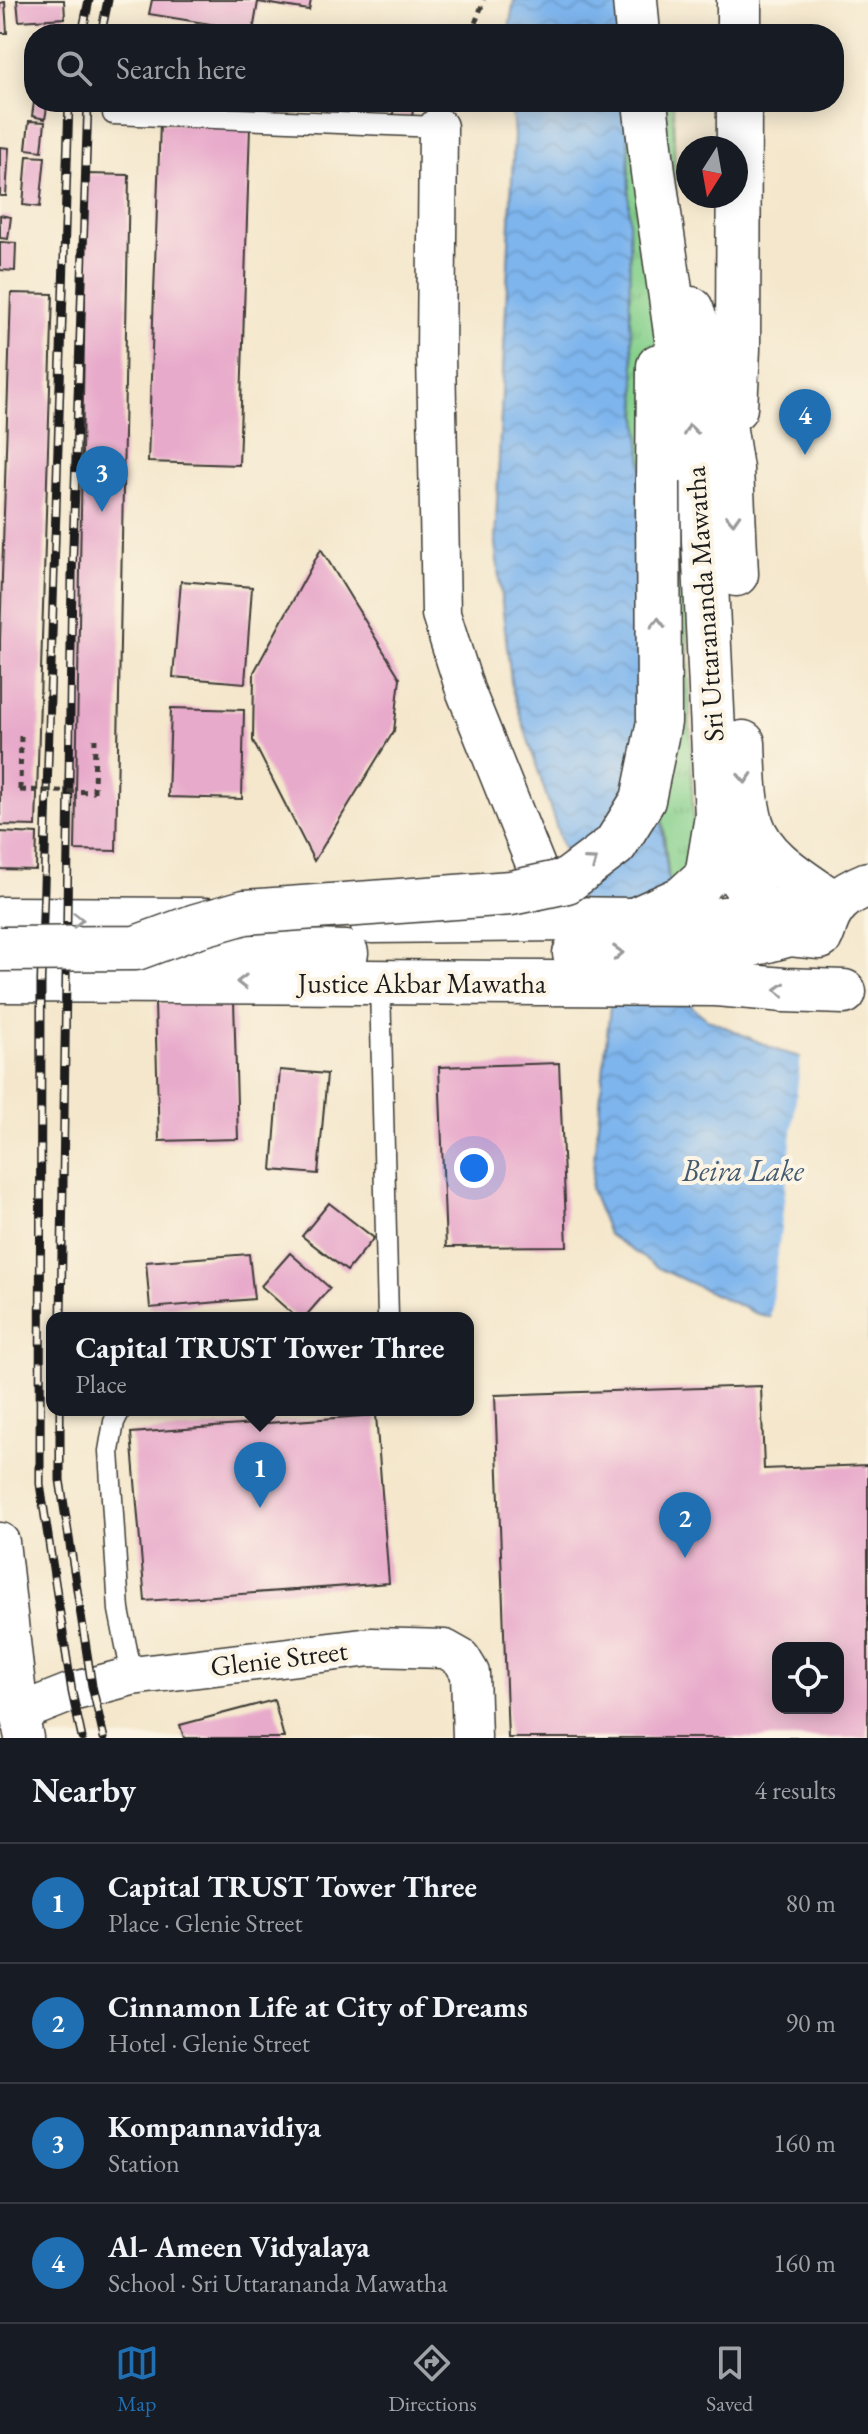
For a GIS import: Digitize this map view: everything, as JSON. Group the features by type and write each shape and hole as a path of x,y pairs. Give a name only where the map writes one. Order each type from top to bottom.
{"main road":[{"path":"635,0 637,24"},
{"path":"739,0 739,24"},
{"name":"Sri Uttarananda Mawatha","path":"646,112 703,520 717,816 741,879 758,903 773,913 827,918"},
{"path":"731,469 738,349 739,112"},
{"path":"136,948 245,912 511,893 567,881 615,845 643,800 659,722 661,228"},
{"name":"Sri Uttarananda Mawatha","path":"661,228 717,379 731,469 745,791 752,825 763,845 827,918"},
{"path":"634,920 683,898 707,876 717,816"},
{"path":"827,918 823,957 828,972 856,998"},
{"name":"Justice Akbar Mawatha","path":"0,980 572,983 717,952 827,918"},
{"path":"0,919 634,920 717,952"},
{"name":"Justice Akbar Mawatha","path":"0,949 136,948 386,954 717,952 784,990 856,998"}],"street":[{"path":"438,127 436,354 441,614 465,690 559,920"},
{"path":"0,1542 22,1726"},
{"name":"Glenie Street","path":"22,1726 72,1692 132,1676 371,1647 445,1649 461,1658 470,1673 472,1738"}],"lane":[{"path":"723,0 723,24"},
{"path":"723,112 724,136"},
{"path":"113,114 438,127"},
{"path":"718,283 723,208"},
{"path":"717,379 718,324"},
{"path":"380,984 388,1312"},
{"path":"117,1416 109,1451 119,1610 132,1676"}],"path":[{"path":"475,24 484,0"},
{"path":"21,735 20,790 94,792 95,739"}],"green space":[{"path":"628,112 673,112 696,925 674,925 649,694 643,478 630,320"}],"water":[{"path":"514,0 627,0 627,24 510,24"},
{"name":"Beira Lake","path":"512,112 628,112 630,320 643,478 649,694 681,977 692,1007 707,1019 779,1051 868,1077 868,1344 755,1313 658,1268 608,1234 591,1189 611,996 512,690 495,543 514,135"}],"pier":[{"path":"801,1056 868,1075 868,1348 770,1321"}],"building":[{"path":"17,0 64,0 65,18 19,21"},
{"path":"152,0 311,0 309,10 258,2 254,24 210,24 149,14"},
{"path":"5,2 7,33 0,33 0,3"},
{"path":"33,112 46,112 45,119 32,116"},
{"path":"393,112 413,112 412,117 393,115"},
{"path":"29,121 45,122 42,151 26,149"},
{"path":"160,123 250,126 239,465 148,462"},
{"path":"0,147 9,148 6,196 0,196"},
{"path":"27,156 45,157 40,207 23,205"},
{"path":"87,174 129,175 116,851 75,850"},
{"path":"0,215 11,217 8,239 0,238"},
{"path":"0,242 16,243 15,271 0,270"},
{"path":"11,293 53,294 36,826 0,825 0,640"},
{"path":"321,549 400,678 394,731 314,861 253,741 254,672"},
{"path":"181,581 252,587 245,683 173,677"},
{"path":"171,708 244,710 242,799 168,797"},
{"path":"0,832 37,834 36,870 0,869"},
{"path":"234,1001 238,1139 159,1141 155,1003"},
{"path":"559,1063 567,1246 446,1247 439,1067"},
{"path":"280,1070 327,1074 318,1174 272,1170"},
{"path":"329,1203 374,1238 347,1271 302,1236"},
{"path":"290,1253 330,1288 309,1312 290,1312 261,1286"},
{"path":"249,1254 254,1299 150,1308 146,1262"},
{"path":"761,1386 764,1469 868,1465 868,1738 508,1738 495,1395"},
{"path":"376,1416 389,1583 145,1601 131,1433"},
{"path":"274,1700 284,1738 184,1738 180,1725"}],"railway":[{"path":"84,24 89,0"},
{"path":"103,24 108,0"},
{"path":"69,112 41,980 40,1484 82,1738"},
{"path":"61,1312 72,577 88,112"},
{"path":"60,1416 60,1480 92,1686 104,1738"}],"place":[{"name":"Al- Ameen Vidyalaya","path":"805,455"},
{"name":"Kompannavidiya","path":"102,512"},
{"name":"Capital TRUST Tower Three","path":"260,1508"},
{"name":"Cinnamon Life at City of Dreams","path":"685,1558"}]}
